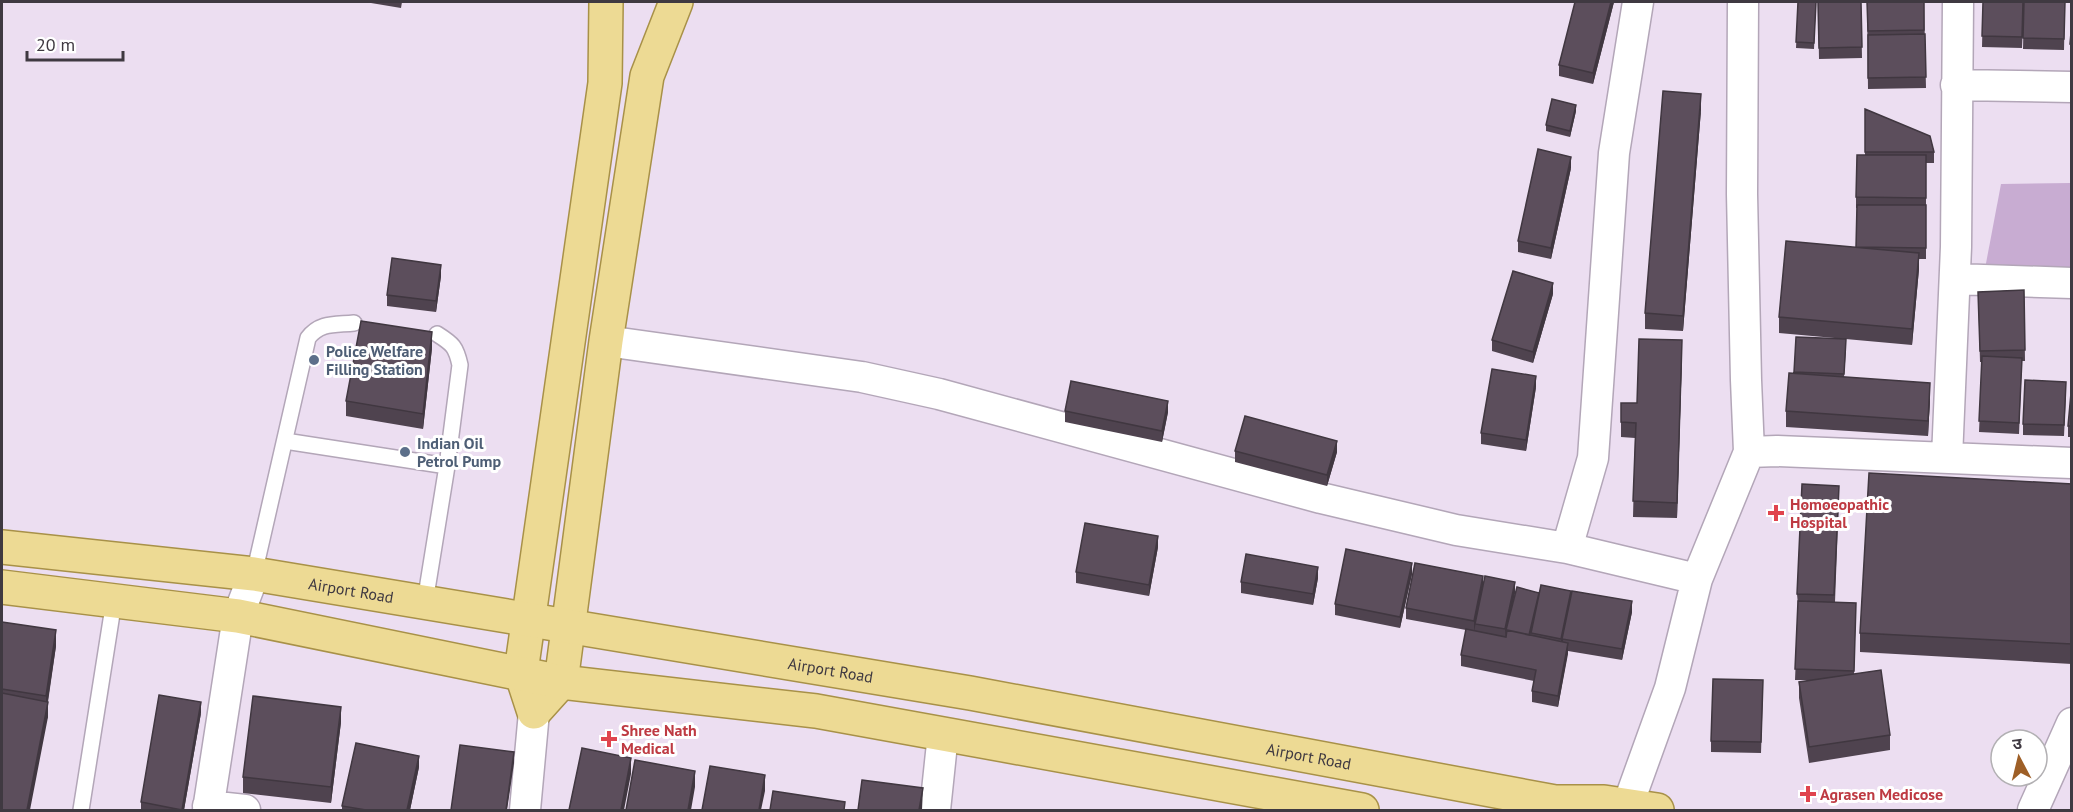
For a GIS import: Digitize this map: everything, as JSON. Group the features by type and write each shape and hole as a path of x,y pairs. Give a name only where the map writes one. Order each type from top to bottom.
{"main road":[{"path":"534,712 521,672 605,83 606,2"},
{"path":"534,712 561,682 606,341 646,76 676,2"},
{"name":"Airport Road","path":"2,547 254,574 970,693 1555,802 1604,802 1637,809"},
{"path":"2,587 238,616 561,682 816,711 1362,810"}],"street":[{"path":"1567,548 1593,459 1614,153 1638,2"},
{"path":"1637,809 1697,579 1749,452 1742,194 1743,2"},
{"path":"1947,458 1955,279 1958,2"},
{"path":"1956,85 2072,87"},
{"path":"1955,279 2072,283"},
{"path":"606,341 862,377 939,394 1321,498 1456,530 1567,548 1697,579"},
{"path":"1749,452 1777,451 2072,463"},
{"path":"245,810 208,808 238,616 254,574"},
{"path":"525,810 534,712"},
{"path":"2033,810 2072,723"},
{"path":"935,810 943,734"}],"lane":[{"path":"254,574 308,338 315,329 328,325 354,324"},
{"path":"425,602 447,466 460,365 457,351 449,341 437,334"},
{"path":"285,441 447,466"},
{"path":"81,810 114,601"}],"shaded area":[{"path":"2071,183 2071,274 1984,274 2001,184"}],"building":[{"path":"1575,2 1611,2 1593,73 1559,65"},
{"path":"1798,2 1816,2 1814,43 1796,42"},
{"path":"1818,2 1861,2 1862,47 1819,48"},
{"path":"1867,2 1924,2 1924,30 1868,31"},
{"path":"1983,2 2023,2 2022,37 1982,36"},
{"path":"2024,2 2065,2 2064,39 2023,38"},
{"path":"2072,21 2072,44 2070,44"},
{"path":"1925,34 1926,77 1868,78 1868,35"},
{"path":"1663,91 1701,94 1683,316 1645,313"},
{"path":"1552,99 1576,105 1570,131 1546,125"},
{"path":"1865,109 1930,136 1934,152 1865,152"},
{"path":"1538,149 1571,157 1551,248 1518,241"},
{"path":"1857,155 1926,155 1926,198 1856,197"},
{"path":"1857,205 1926,205 1926,248 1856,247"},
{"path":"1786,241 1919,253 1912,329 1779,317"},
{"path":"392,258 441,265 436,301 387,295"},
{"path":"1513,271 1553,283 1533,352 1492,340"},
{"path":"2024,290 2025,350 1980,351 1978,292"},
{"path":"361,321 432,332 423,414 346,401"},
{"path":"1796,337 1846,339 1844,374 1794,372"},
{"path":"1639,339 1682,340 1677,503 1633,501 1636,423 1621,422 1621,403 1637,403"},
{"path":"1982,356 2022,358 2019,423 1979,421"},
{"path":"1492,369 1536,376 1526,440 1481,433"},
{"path":"1789,373 1930,383 1928,421 1786,411"},
{"path":"2025,380 2066,382 2064,425 2023,424"},
{"path":"1071,381 1168,401 1162,431 1065,411"},
{"path":"2072,382 2072,426 2068,426"},
{"path":"1245,416 1337,441 1327,475 1235,451"},
{"path":"1869,473 2072,484 2072,644 1860,633"},
{"path":"1802,484 1839,486 1834,595 1797,594"},
{"path":"1085,523 1158,536 1149,585 1076,572"},
{"path":"1346,549 1412,563 1400,617 1335,604"},
{"path":"1246,554 1318,567 1313,594 1241,582"},
{"path":"1415,563 1483,576 1474,621 1406,608"},
{"path":"1485,576 1515,582 1505,629 1475,624"},
{"path":"1541,585 1571,591 1561,639 1531,633"},
{"path":"1517,587 1539,593 1529,635 1506,630"},
{"path":"1572,591 1632,601 1622,649 1562,639"},
{"path":"1798,601 1856,603 1854,671 1795,669"},
{"path":"2,622 56,630 46,696 2,689"},
{"path":"1466,629 1506,637 1507,630 1568,643 1558,696 1532,691 1536,670 1461,655"},
{"path":"1881,670 1890,735 1809,747 1799,682"},
{"path":"1713,679 1763,680 1761,742 1711,741"},
{"path":"2,693 48,702 27,810 2,810"},
{"path":"159,695 201,702 182,810 141,802"},
{"path":"253,696 341,707 331,787 243,777"},
{"path":"356,743 419,756 407,810 366,810 342,806"},
{"path":"460,745 514,752 506,810 451,810"},
{"path":"582,748 631,758 621,810 569,810"},
{"path":"635,760 695,771 688,810 626,810"},
{"path":"710,766 765,775 759,810 702,810"},
{"path":"862,780 923,788 919,810 858,810"},
{"path":"773,791 845,802 844,810 770,810"}],"place":[{"name":"Police Welfare Filling Station","path":"314,360"},
{"name":"Indian Oil Petrol Pump","path":"405,452"},
{"name":"Homoeopathic Hospital","path":"1776,513"},
{"name":"Shree Nath Medical","path":"609,739"},
{"name":"Agrasen Medicose","path":"1808,794"}]}
